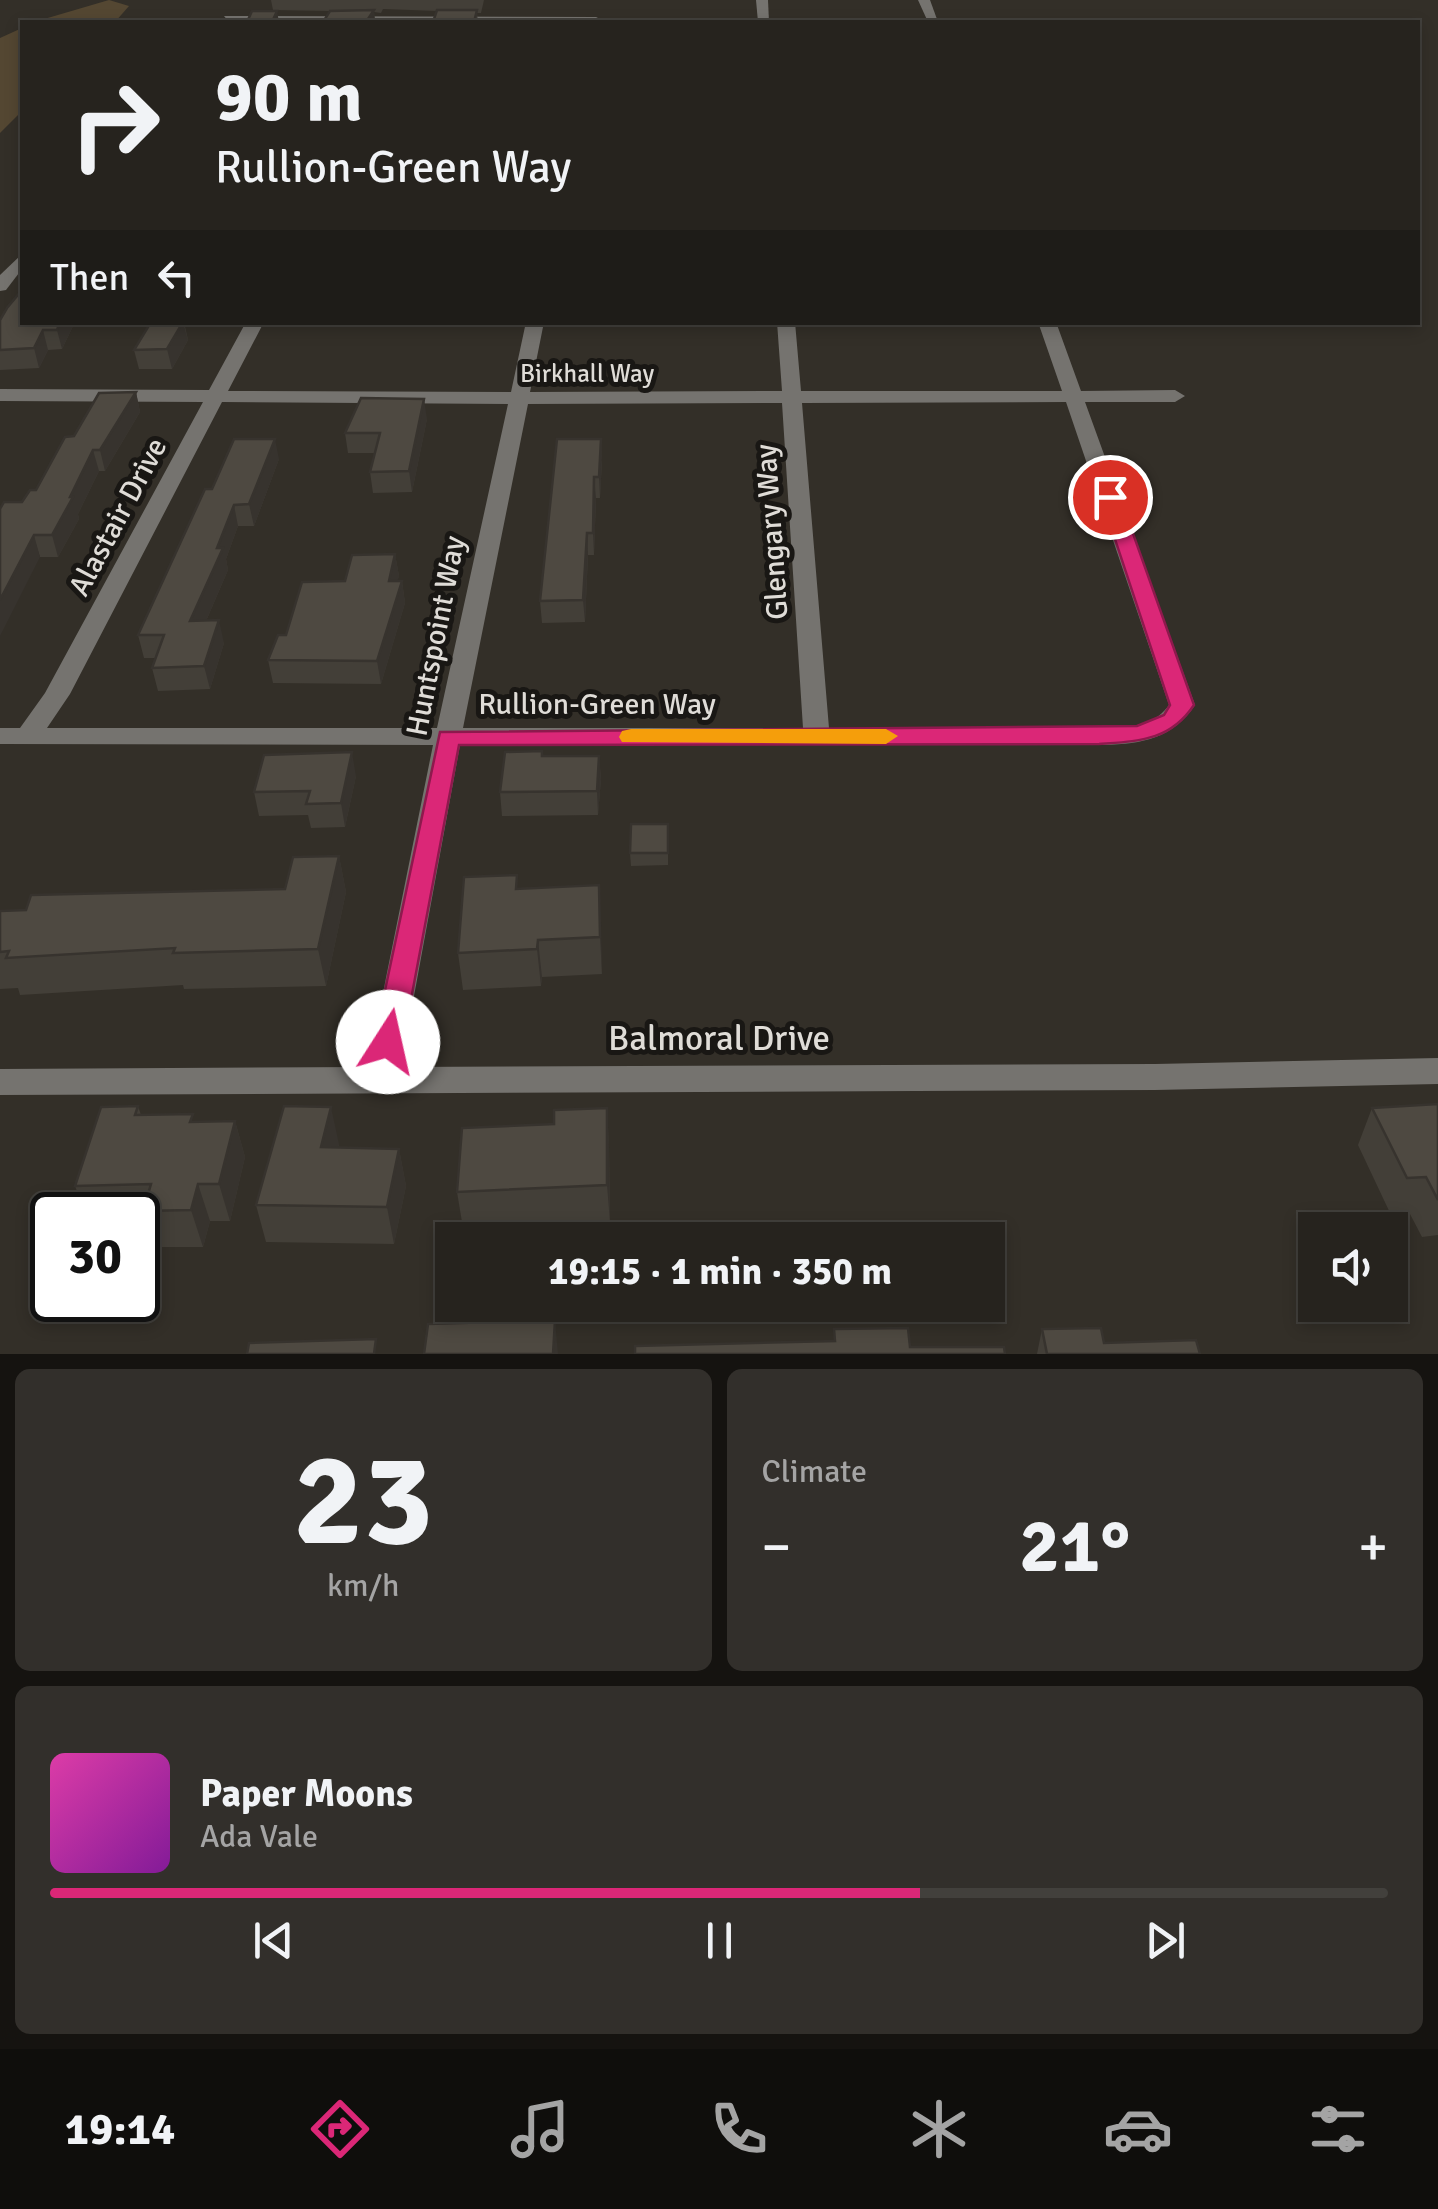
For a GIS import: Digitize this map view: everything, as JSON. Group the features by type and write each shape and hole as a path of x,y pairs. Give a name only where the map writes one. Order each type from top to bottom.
{"street":[{"path":"226,20 244,0"},
{"path":"460,20 597,17"},
{"path":"0,286 20,261"},
{"name":"Alastair Drive","path":"28,736 57,694 253,325"},
{"name":"Huntspoint Way","path":"382,1081 448,738 534,325"},
{"name":"Glengary Way","path":"786,325 817,736"},
{"path":"1048,325 1073,397"},
{"name":"Birkhall Way","path":"0,395 1175,396"},
{"name":"Rullion-Green Way","path":"0,736 1123,736 1162,725 1172,720 1182,705 1073,397"},
{"name":"Balmoral Drive","path":"0,1082 1438,1072"}],"shaded area":[{"path":"109,0 129,6 117,20 41,20"},
{"path":"20,29 20,113 0,133 0,38"}],"building":[{"path":"374,10 367,20 324,20 330,11"},
{"path":"437,10 477,10 474,20 434,20"},
{"path":"252,11 277,11 273,20 248,20"},
{"path":"20,292 20,325 59,325 57,330 43,330 34,348 0,350 0,320"},
{"path":"149,325 181,325 167,349 134,350"},
{"path":"136,392 100,450 93,450 52,535 34,535 0,600 0,509 4,502 22,502 30,490 36,490 65,437 74,436 99,393"},
{"path":"361,398 424,399 409,471 370,472 380,433 345,433"},
{"path":"234,439 275,439 249,504 234,505 217,548 223,548 190,621 219,620 204,666 152,668 164,635 138,635 205,489 212,489"},
{"path":"557,439 601,439 599,477 594,477 593,533 587,533 583,600 540,601"},
{"path":"395,554 389,581 402,581 377,661 268,660 278,635 286,635 302,582 345,581 352,555"},
{"path":"542,751 542,756 599,756 597,791 500,792 505,752"},
{"path":"352,752 341,803 306,804 310,791 254,792 264,755"},
{"path":"631,824 668,824 668,853 630,853"},
{"path":"339,856 318,949 173,953 175,948 6,958 9,951 0,952 0,911 26,910 31,895 285,889 293,857"},
{"path":"517,875 516,889 599,885 600,937 538,940 537,949 458,953 464,877"},
{"path":"1438,1104 1438,1200 1426,1177 1407,1178 1372,1108"},
{"path":"138,1106 135,1115 193,1114 190,1122 235,1121 219,1184 198,1184 191,1210 160,1211 160,1192 149,1192 151,1184 75,1186 101,1107"},
{"path":"284,1106 331,1107 321,1147 399,1149 387,1207 256,1205"},
{"path":"607,1108 607,1185 457,1192 462,1128 554,1124 554,1110"},
{"path":"555,1322 553,1354 424,1354 428,1324"},
{"path":"908,1328 910,1347 1004,1347 1005,1354 635,1354 635,1346 835,1341 834,1329"},
{"path":"1101,1328 1104,1343 1196,1340 1200,1354 1047,1354 1042,1329"},
{"path":"376,1339 374,1354 247,1354 249,1343"}],"slow traffic":[{"path":"631,737 886,736"}],"route":[{"path":"388,1042 448,738 1123,736 1153,730 1172,720 1182,705 1110,497"}]}
